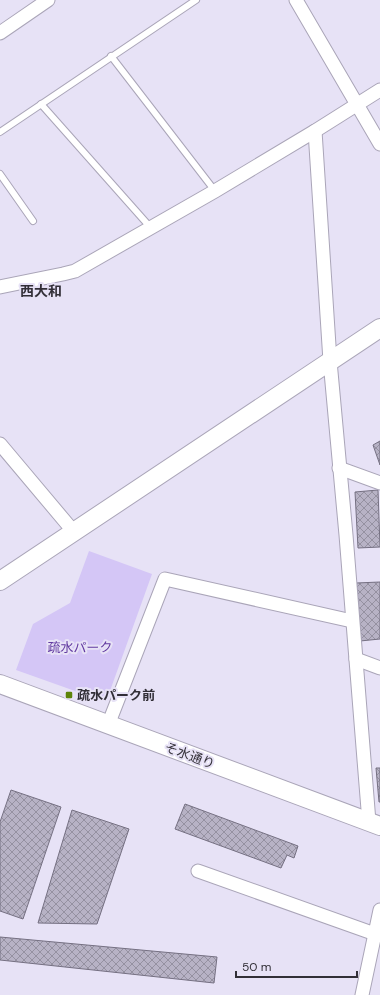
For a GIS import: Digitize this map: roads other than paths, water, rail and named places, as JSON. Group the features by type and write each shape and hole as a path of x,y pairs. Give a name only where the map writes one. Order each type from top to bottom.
{"street":[{"path":"0,33 48,0"},
{"path":"296,0 380,144"},
{"path":"0,287 75,271 215,191 380,90"},
{"path":"315,131 330,362 346,535 352,621 374,824"},
{"path":"0,581 380,328"},
{"path":"0,444 74,532"},
{"path":"339,468 380,483"},
{"path":"108,725 166,579 352,621"},
{"path":"356,659 380,668"},
{"name":"そ水通り","path":"0,684 374,824"},
{"path":"198,871 375,934"},
{"path":"362,995 380,910"}],"lane":[{"path":"0,132 196,0"},
{"path":"111,56 215,191"},
{"path":"41,104 151,228"},
{"path":"0,174 33,221"}],"place":[{"name":"疏水パーク前","path":"69,695"}],"district":[{"name":"西大和","path":"41,291"}],"park label":[{"name":"疏水パーク","path":"80,647"}]}
